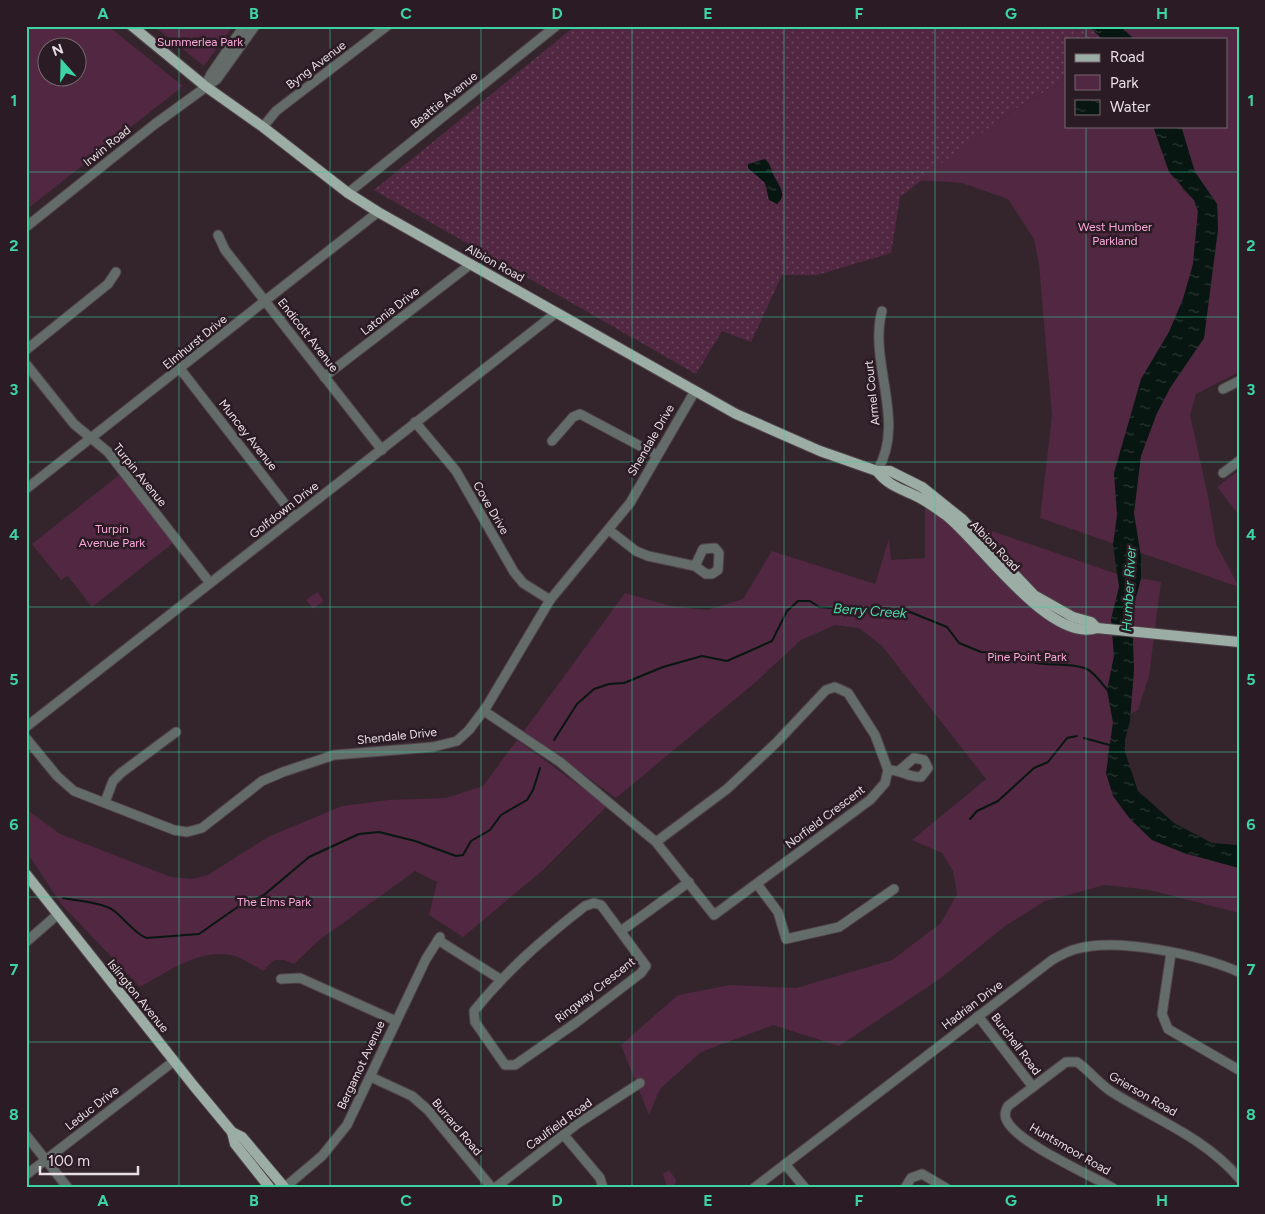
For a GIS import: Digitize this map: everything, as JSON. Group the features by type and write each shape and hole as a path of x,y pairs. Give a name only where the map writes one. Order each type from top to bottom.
{"main road":[{"name":"Albion Road","path":"132,26 205,86 378,212 695,391 760,424 820,451 877,471 890,471 922,487 944,503 1034,595 1073,616 1091,622 1097,628 1239,642"},
{"name":"Islington Avenue","path":"26,874 232,1132 242,1137 284,1188"},
{"name":"Islington Avenue","path":"232,1132 235,1144 270,1188"}],"street":[{"path":"205,86 211,74 244,26"},
{"name":"Irwin Road","path":"26,227 205,86 217,79 255,26"},
{"name":"Byng Avenue","path":"263,127 276,111 387,26"},
{"name":"Beattie Avenue","path":"348,192 556,26"},
{"name":"Elmhurst Drive","path":"26,489 180,370 378,212"},
{"name":"Endicott Avenue","path":"218,235 225,250 382,450"},
{"name":"Latonia Drive","path":"324,377 471,264"},
{"path":"26,350 108,284 116,272"},
{"name":"Armel Court","path":"877,471 884,460 889,426 877,328 882,311"},
{"name":"Golfdown Drive","path":"26,727 556,313"},
{"name":"Turpin Avenue","path":"26,364 74,424 108,452 210,584"},
{"name":"Muncey Avenue","path":"180,370 295,517"},
{"path":"1223,389 1239,381"},
{"name":"Shendale Drive","path":"26,738 64,784 74,791 174,830 187,832 202,828 262,781 283,772 334,756 433,747 457,740 469,730 484,711 550,600 630,502 695,391"},
{"path":"552,440 573,417 580,414 658,455"},
{"name":"Cove Drive","path":"415,422 456,471 514,572 523,582 550,600"},
{"path":"1223,473 1239,461"},
{"path":"609,530 636,551 648,556 695,566"},
{"path":"656,842 727,788 776,743 826,690 835,687 848,693 875,735 888,770 900,770"},
{"name":"Norfield Crescent","path":"484,711 560,762 656,842 714,916 870,800 885,784 888,770"},
{"path":"105,802 113,781 121,773 176,732"},
{"path":"621,931 689,882"},
{"path":"757,884 778,912 786,939 839,927 894,889"},
{"name":"Ringway Crescent","path":"594,903 601,905 621,931 646,966 593,1009 514,1065 505,1065 475,1022 474,1011 500,979 534,945 585,906 594,903"},
{"path":"26,942 57,915"},
{"name":"Bergamot Avenue","path":"284,1188 333,1144 349,1120 426,959 439,938 500,979"},
{"name":"Hadrian Drive","path":"754,1188 1052,960 1076,949 1110,945 1136,947 1202,959 1239,972"},
{"path":"1171,953 1162,1014 1168,1029 1239,1070"},
{"path":"281,979 300,978 396,1021"},
{"name":"Burchell Road","path":"978,1016 1033,1087"},
{"name":"Leduc Drive","path":"26,1175 174,1061"},
{"name":"Grierson Road","path":"1033,1087 1066,1062 1077,1062 1112,1092 1190,1136 1217,1156 1239,1178"},
{"name":"Burrard Road","path":"371,1077 412,1096 428,1110 493,1188"},
{"name":"Caulfield Road","path":"493,1188 563,1134 640,1083"},
{"name":"Huntsmoor Road","path":"1033,1087 1008,1106 1005,1116 1008,1124 1030,1142 1113,1188"},
{"path":"563,1134 600,1178 602,1188"},
{"path":"26,1135 68,1188"},
{"path":"785,1164 805,1188"},
{"path":"905,1188 911,1178 922,1174 946,1188"}],"green space":[{"path":"26,26 108,26 183,86 26,210"},
{"name":"Summerlea Park","path":"154,26 233,26 204,66"},
{"path":"575,26 1089,26 1101,38 1065,38 1065,80 1006,115 900,197 891,253 817,275 782,275 751,342 722,331 696,374 374,190"},
{"name":"West Humber Parkland","path":"1120,26 1239,26 1239,372 1196,394 1190,415 1208,496 1216,544 1239,587 1040,518 1052,416 1039,264 1034,239 1008,199 962,183 919,180 1006,115 1065,80 1065,128 1167,128 1182,189 1194,200 1198,211 1193,264 1183,299 1169,332 1141,379 1157,413 1170,388 1204,338 1218,229 1217,204 1195,173 1182,128 1228,128 1228,38 1132,37"},
{"path":"1239,470 1239,515 1217,487"},
{"name":"Turpin Avenue Park","path":"119,475 173,543 92,607 68,576 61,580 32,544"},
{"name":"Pine Point Park","path":"925,508 1117,574 1161,582 1149,676 1138,710 1113,723 1107,758 1152,840 1184,853 1239,868 1239,913 1150,890 1105,885 1045,901 1005,926 941,978 839,1046 773,1025 701,1052 660,1089 649,1115 621,1045 678,995 730,985 796,988 892,960 941,923 957,894 953,871 942,853 912,840 986,779 882,646 859,628 835,625 801,640 757,681 616,798 524,731 625,593 671,606 707,610 743,599 772,551 875,584 889,539 891,560 925,558"},
{"path":"317,592 324,601 313,609 306,600"},
{"name":"The Elms Park","path":"517,740 607,806 543,870 463,937 429,915 437,882 415,871 318,941 294,964 284,960 274,960 263,971 235,956 207,955 184,963 140,987 62,905 26,851 26,809 60,834 171,877 193,879 208,875 268,837 342,806 389,800 446,798 483,786"},
{"path":"669,1170 676,1180 672,1188 667,1188 663,1174"}],"water":[{"path":"1089,26 1120,26 1133,38 1101,38"},
{"name":"Humber River","path":"1154,128 1182,128 1195,172 1217,204 1218,229 1204,338 1170,388 1157,413 1141,456 1134,513 1141,557 1141,579 1132,612 1134,670 1130,721 1125,740 1125,752 1138,791 1174,823 1212,843 1239,845 1239,868 1184,853 1152,840 1130,819 1113,796 1106,773 1113,723 1107,690 1114,656 1111,619 1119,587 1113,545 1117,515 1114,473 1141,379 1169,332 1183,299 1193,264 1198,211 1194,200 1169,172"},
{"path":"765,159 782,190 782,197 777,204 769,200 765,183 748,168 748,164"}],"waterway":[{"name":"Berry Creek","path":"554,740 577,704 594,689 609,684 624,683 663,667 702,656 727,661 772,641 787,611 798,601 810,601 819,607 874,611 905,610 947,627 959,643 981,652 1016,653 1024,659 1041,664 1069,665 1087,669 1096,676 1109,692"},
{"path":"970,819 977,811 998,801 1034,768 1048,762 1067,738 1077,736"},
{"path":"1084,738 1113,746"},
{"name":"Berry Creek","path":"63,898 96,903 108,907 143,937 199,934 239,906 264,895 309,857 359,834 379,832 415,841 456,856 463,855 471,841 490,830 501,815 527,800 533,790 540,768"}]}
